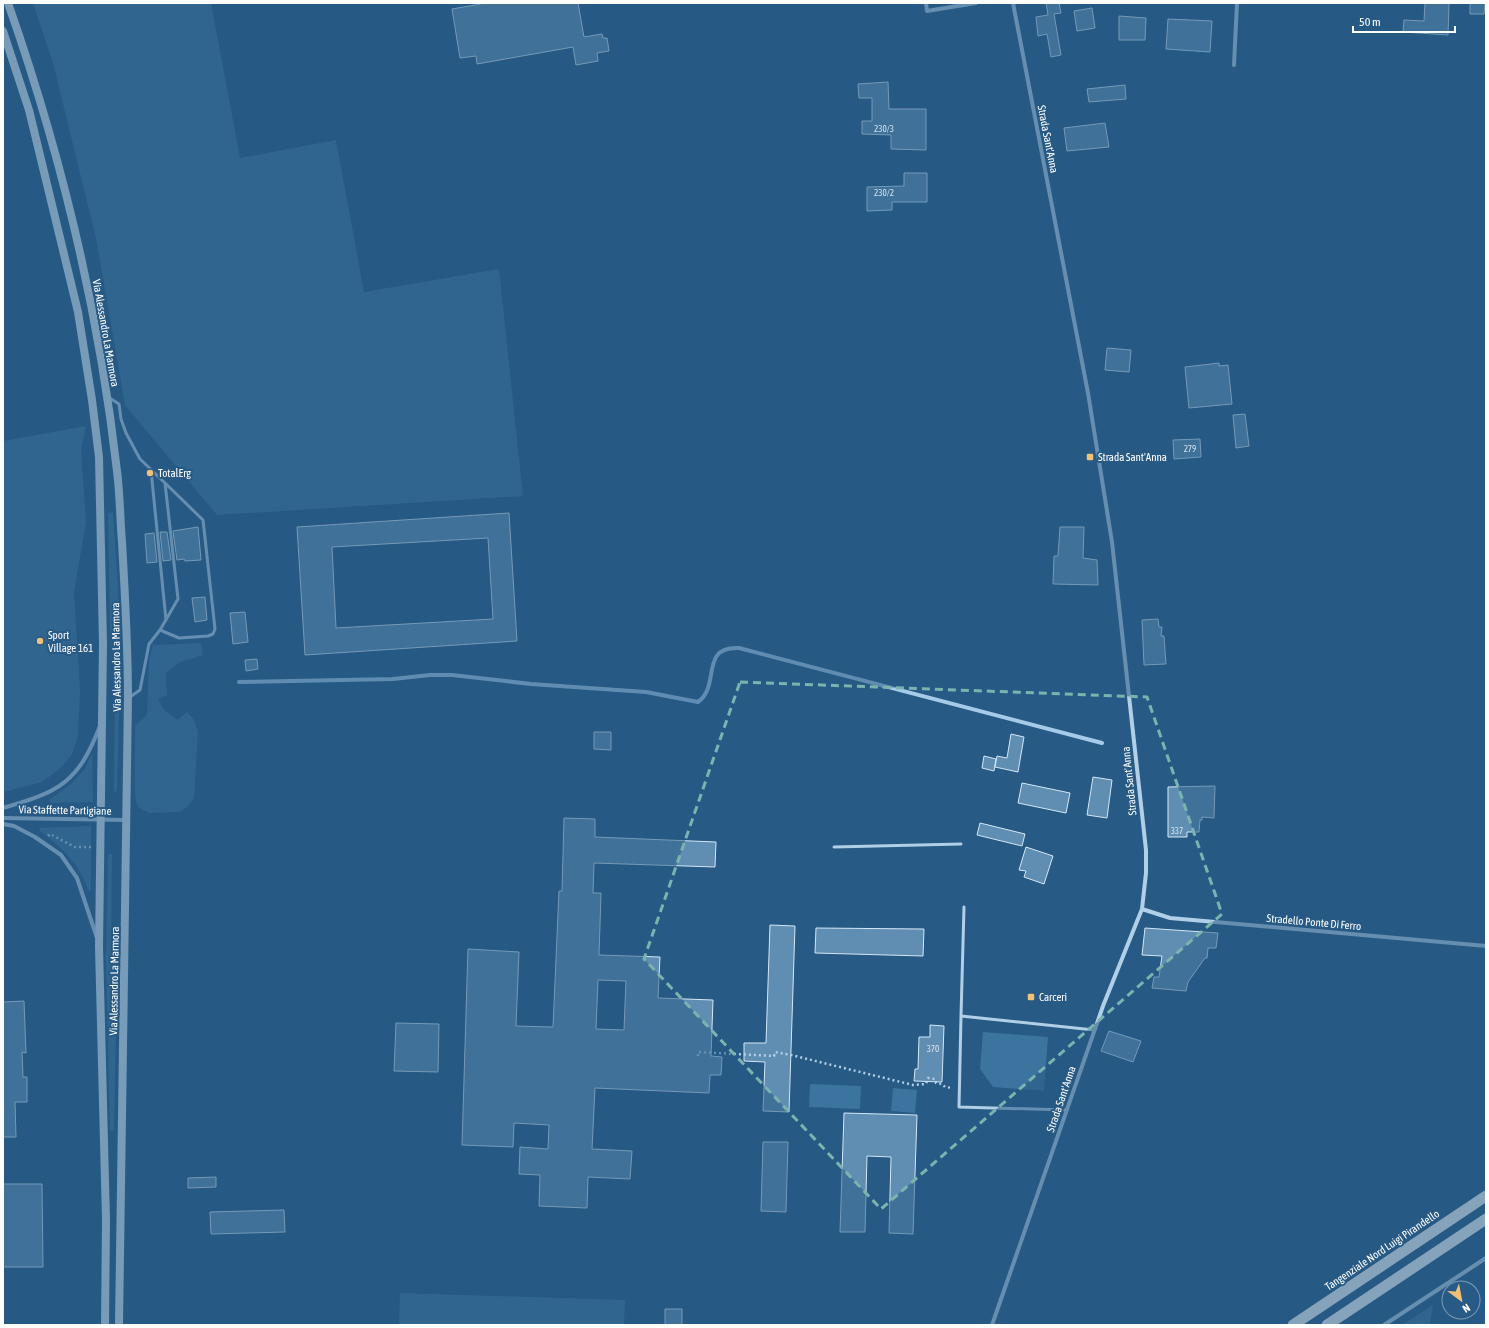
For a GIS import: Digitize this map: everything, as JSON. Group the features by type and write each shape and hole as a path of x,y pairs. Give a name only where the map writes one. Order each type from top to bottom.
{"highway":[{"name":"Tangenziale Nord Luigi Pirandello","path":"1293,1325 1486,1196"},
{"path":"1327,1325 1486,1219"}],"main road":[{"name":"Via Alessandro La Marmora","path":"8,3 42,106 72,218 106,395 117,471 128,633 127,820 119,1325"},
{"name":"Via Alessandro La Marmora","path":"3,31 28,110 57,222 78,312 92,400 100,477 103,644 101,722 102,819 100,947 106,1220 106,1325"}],"street":[{"path":"926,3 927,10 976,3"},
{"name":"Strada Sant'Anna","path":"992,1325 1094,1030 1142,909 1146,873 1146,850 1112,542 1088,393 1013,3"},
{"path":"1234,65 1237,3"},
{"path":"3,808 46,795 69,779 86,756 101,722"},
{"name":"Via Staffette Partigiane","path":"3,818 127,820"},
{"name":"Via Staffette Partigiane","path":"3,824 14,826 61,855 77,878 100,947"},
{"name":"Stradello Ponte Di Ferro","path":"1142,909 1170,918 1486,946"},
{"path":"1384,1325 1486,1258"}],"lane":[{"path":"106,395 119,404 121,419 126,433 140,458 203,520 215,628 213,634 208,636 179,638 160,630"},
{"path":"151,469 166,620"},
{"path":"128,698 140,690 149,644 160,630 178,598 166,483"},
{"path":"834,847 961,844"},
{"path":"964,908 959,1107 1067,1110"},
{"path":"962,1016 1094,1030"}],"path":[{"path":"43,843 50,834 75,847 101,848"},
{"path":"698,1056 698,1052 774,1056 775,1052 791,1054 913,1085 926,1084 928,1078 935,1079 936,1083 942,1084 945,1087 960,1088"}],"highlighted area":[{"path":"740,682 1147,697 1222,914 881,1209 644,959"}],"shaded area":[{"path":"33,3 211,3 240,158 336,140 364,292 499,269 523,496 217,515 125,405 96,238 53,63"},
{"name":"Sport Village 161","path":"86,426 81,450 86,522 74,592 80,691 78,736 72,754 61,768 42,782 3,792 3,441"},
{"path":"113,512 121,636 117,789 115,793 115,677 110,629 108,513"},
{"path":"201,643 203,655 180,662 166,673 167,695 158,699 165,711 178,720 187,712 194,720 198,732 194,798 186,808 179,812 149,813 138,807 135,797 135,726 147,715 149,660 153,645"},
{"path":"92,754 93,802 51,803 49,800 71,784 84,770"},
{"path":"91,826 91,891 89,891 75,864 56,844 40,831 39,828"},
{"path":"108,854 112,854 111,963 116,1019 114,1131 110,1131 106,959"},
{"path":"983,1032 1048,1037 1044,1091 993,1087 980,1069"},
{"path":"810,1084 861,1086 860,1109 809,1107"},
{"path":"893,1088 917,1090 915,1113 891,1111"},
{"path":"400,1293 625,1300 624,1325 399,1325"},
{"path":"1433,1305 1430,1325 1402,1325"}],"building":[{"path":"486,3 578,3 584,37 602,34 603,38 607,38 609,51 597,53 598,61 576,65 573,47 477,64 476,56 460,58 452,9"},
{"path":"1046,3 1059,3 1061,13 1054,14 1061,55 1051,57 1047,34 1038,36 1036,17 1048,15"},
{"path":"1425,3 1449,3 1448,35 1403,32 1404,20 1424,21"},
{"path":"1470,3 1485,3 1484,14 1470,14"},
{"path":"1092,8 1095,28 1077,31 1074,11"},
{"path":"1119,16 1146,18 1145,40 1119,40"},
{"path":"1168,19 1212,21 1210,52 1166,49"},
{"path":"888,82 889,109 926,109 926,150 891,149 891,135 862,134 862,121 872,121 872,98 859,98 858,84"},
{"path":"1125,85 1126,99 1089,102 1087,89"},
{"path":"1105,123 1109,147 1067,151 1064,128"},
{"path":"904,173 927,173 927,202 892,202 892,210 867,211 867,187 904,186"},
{"path":"1107,348 1131,350 1129,372 1105,370"},
{"path":"1219,363 1219,366 1228,365 1232,404 1189,408 1185,367"},
{"path":"1245,414 1249,446 1236,448 1233,415"},
{"path":"1200,439 1201,457 1174,459 1173,440"},
{"path":"509,513 517,641 305,655 297,527","holes":["488,538 493,619 336,628 332,547"]},
{"path":"198,527 201,560 177,560 173,531"},
{"path":"1060,527 1084,527 1083,558 1097,560 1098,585 1053,584 1054,556 1058,556"},
{"path":"160,532 167,532 171,560 163,561"},
{"path":"154,533 157,562 147,563 145,534"},
{"path":"205,597 207,620 195,622 192,598"},
{"path":"245,612 248,642 233,644 230,613"},
{"path":"1158,619 1159,627 1162,627 1161,636 1164,636 1166,664 1144,665 1142,620"},
{"path":"257,659 258,669 246,671 245,660"},
{"path":"594,732 611,732 611,750 594,749"},
{"path":"1011,734 1024,737 1018,772 995,767 997,756 1007,758"},
{"path":"984,756 996,759 994,771 982,768"},
{"path":"1093,777 1112,780 1107,818 1087,815"},
{"path":"1022,783 1070,793 1066,813 1018,803"},
{"path":"1215,786 1214,818 1202,817 1202,820 1200,820 1199,832 1187,832 1187,837 1168,837 1168,787"},
{"path":"564,818 595,819 595,837 716,842 715,867 594,863 593,893 601,893 599,955 660,957 658,998 713,1000 711,1056 722,1057 721,1075 710,1075 709,1093 595,1088 592,1149 632,1151 630,1179 588,1177 587,1208 539,1206 540,1175 519,1174 520,1147 548,1149 549,1125 514,1123 513,1147 462,1145 468,949 519,952 516,1026 553,1027 559,891 562,891","holes":["598,980 626,981 624,1030 596,1029"]},
{"path":"980,823 1025,834 1022,846 977,835"},
{"path":"1026,847 1053,856 1044,884 1024,877 1026,871 1019,870"},
{"path":"770,925 795,926 789,1112 763,1111 765,1062 744,1061 744,1043 766,1043"},
{"path":"816,928 924,929 923,956 815,953"},
{"path":"1145,928 1218,933 1216,948 1208,948 1207,958 1205,958 1188,982 1186,991 1152,988 1154,977 1159,977 1162,956 1142,955"},
{"path":"24,1001 26,1053 22,1052 23,1077 27,1077 27,1102 15,1102 16,1137 3,1137 3,1002"},
{"path":"396,1023 439,1024 438,1072 394,1071"},
{"path":"930,1025 944,1026 942,1082 914,1081 915,1069 918,1069 919,1037 930,1037"},
{"path":"1109,1031 1141,1041 1133,1062 1101,1051"},
{"path":"844,1113 917,1115 913,1234 889,1233 891,1157 867,1156 865,1232 840,1232"},
{"path":"763,1142 788,1142 786,1212 761,1211"},
{"path":"216,1177 216,1187 188,1188 188,1178"},
{"path":"3,1184 42,1184 43,1267 3,1267"},
{"path":"284,1210 285,1232 211,1234 210,1212"},
{"path":"665,1309 682,1309 682,1325 665,1325"}],"waterway":[{"path":"239,682 393,679 430,675 452,675 531,684 646,692 698,702 705,695 712,668 719,653 727,649 739,648 1102,743"}],"place":[{"name":"Strada Sant'Anna","path":"1090,457"},
{"name":"TotalErg","path":"150,473"},
{"name":"Sport Village 161","path":"40,641"},
{"name":"Carceri","path":"1031,997"}]}
